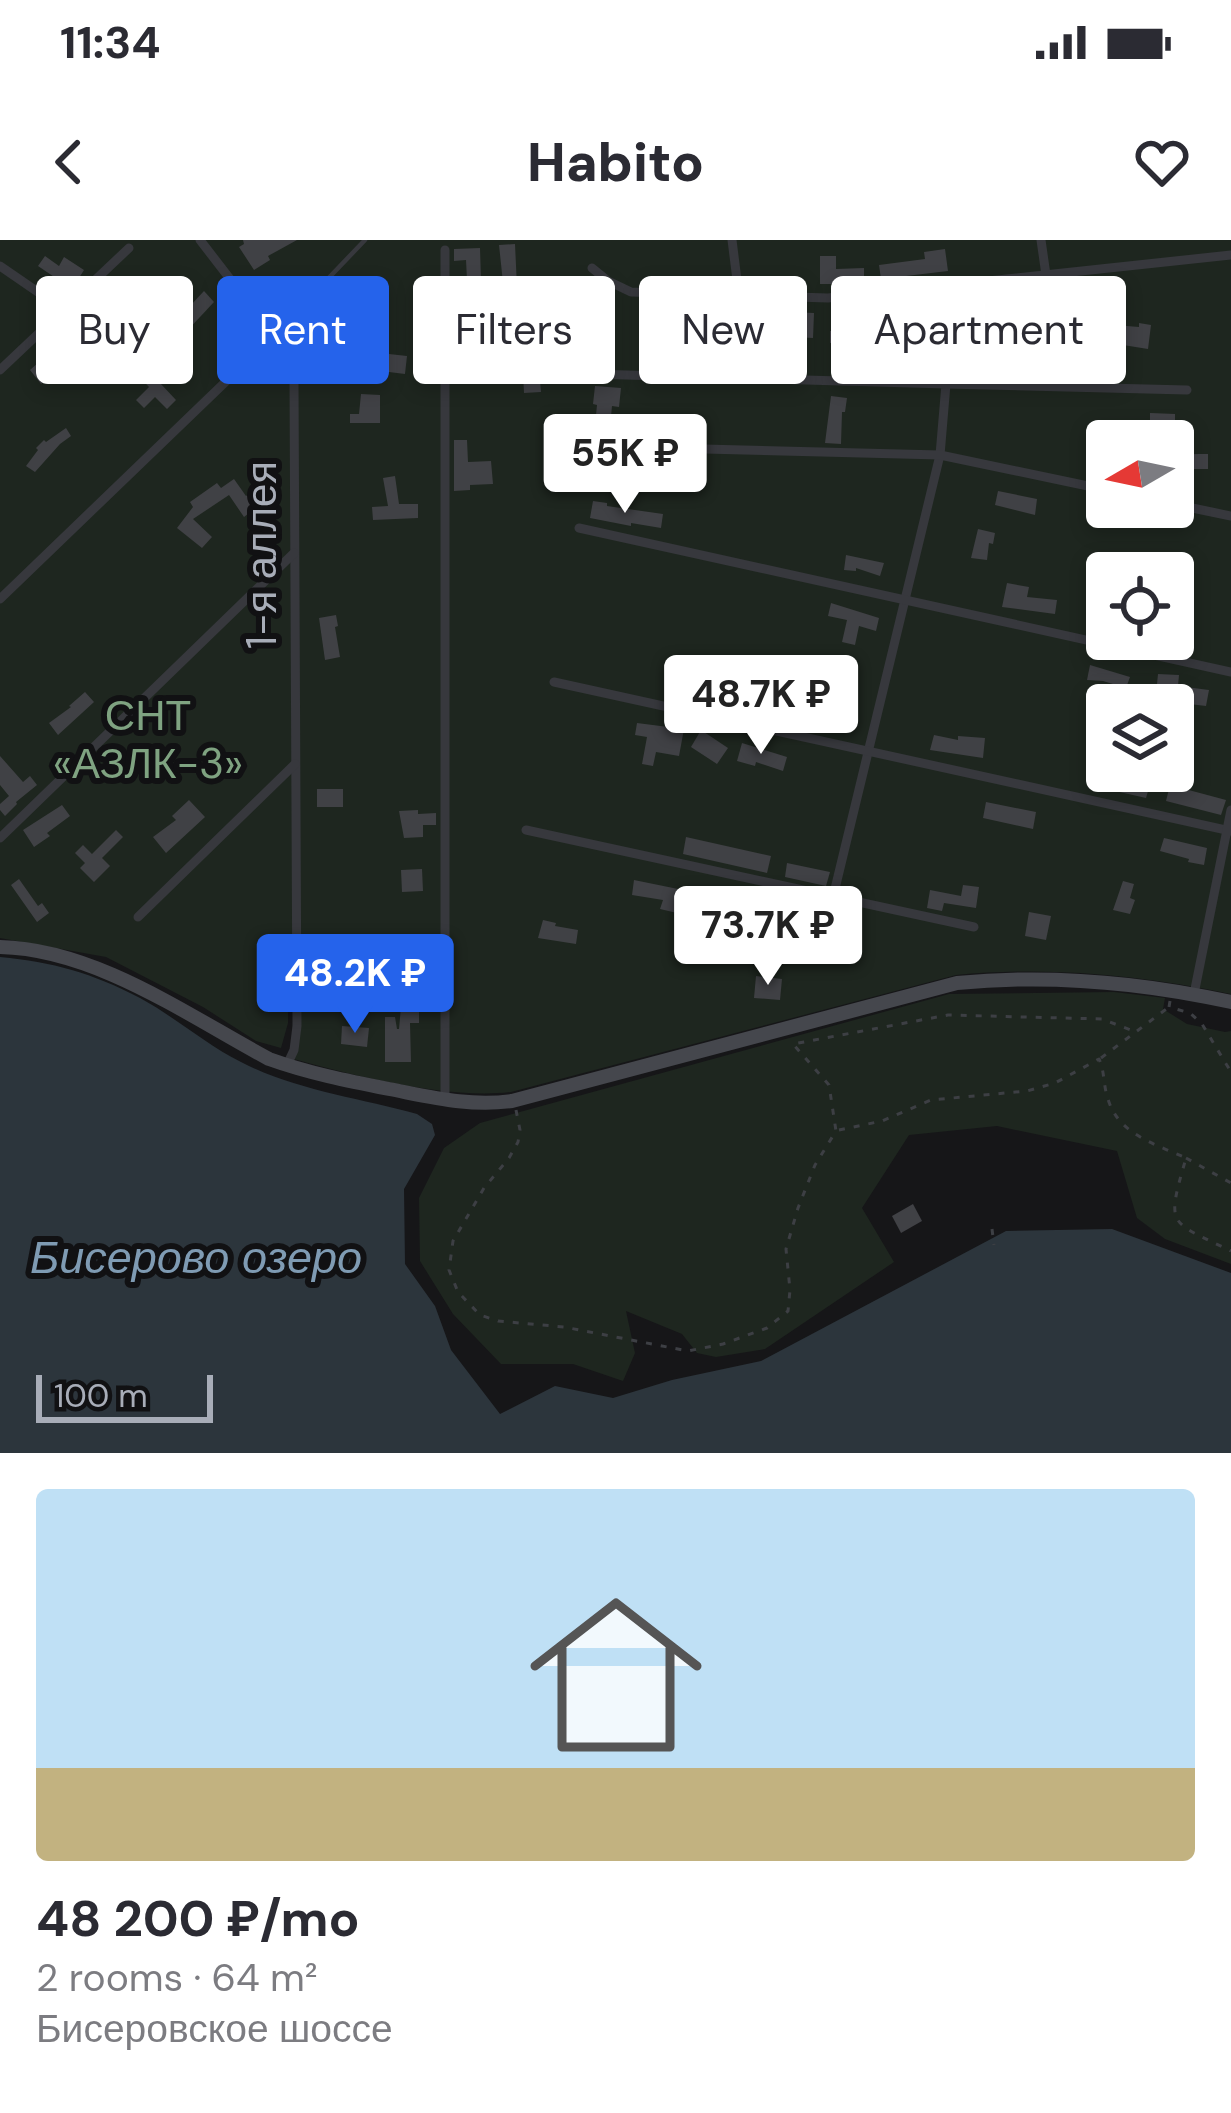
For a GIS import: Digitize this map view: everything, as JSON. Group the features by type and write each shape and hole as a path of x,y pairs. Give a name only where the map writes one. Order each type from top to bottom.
{"main road":[{"path":"0,947 33,950 105,970 286,1065 446,1100 482,1103 512,1101 957,983 1090,980 1231,1002"}],"street":[{"name":"1-я аллея","path":"200,240 227,276"},
{"path":"732,240 736,276"},
{"path":"1041,240 1046,275"},
{"path":"100,276 129,248"},
{"path":"445,250 446,1100"},
{"path":"807,298 1231,256"},
{"path":"0,266 36,291"},
{"path":"592,268 620,288 639,292"},
{"path":"0,370 36,336"},
{"path":"615,375 831,381"},
{"path":"0,599 223,384"},
{"name":"1-я аллея","path":"286,1065 296,1026 294,384"},
{"path":"833,897 940,455 946,384 1187,391"},
{"path":"584,446 940,455 1086,486"},
{"path":"1194,508 1231,516"},
{"path":"579,528 1231,672"},
{"path":"0,838 295,553"},
{"path":"554,682 1229,831"},
{"path":"138,916 296,764"},
{"path":"1195,994 1231,810"},
{"path":"526,830 974,927"}],"lane":[{"path":"330,276 365,240"}],"path":[{"path":"836,1131 882,1120 932,1100 1027,1091 1055,1083 1099,1059 1168,1007 1172,990"},
{"path":"1168,1007 1190,1012 1202,1024 1231,1072"},
{"path":"512,1101 520,1130 518,1142 453,1241 449,1270 458,1292 480,1315 498,1322 564,1327 688,1351 767,1328 788,1311 786,1249 815,1166 836,1131 829,1085 793,1044 948,1015 1102,1019 1136,1032"},
{"path":"1099,1059 1114,1115 1130,1132 1231,1183"},
{"path":"1186,1158 1172,1214 1231,1251"},
{"path":"992,1229 994,1245"}],"green space":[{"name":"СНТ «АЗЛК-3»","path":"0,240 1231,240 1231,994 1094,974 956,975 511,1092 486,1094 429,1089 290,1058 296,984 288,979 288,1023 281,1048 256,1041 203,1007 106,957 0,938"},
{"path":"1114,992 1165,998 1163,1009 1187,1024 1231,1031 1231,1264 1165,1239 1137,1218 1117,1151 997,1126 909,1135 862,1208 894,1262 765,1349 716,1357 697,1353 682,1334 626,1311 635,1353 623,1381 573,1364 501,1364 453,1314 420,1261 419,1198 444,1148 480,1123 949,994"}],"water":[{"name":"Бисерово озеро","path":"0,957 89,975 140,998 262,1072 417,1114 432,1124 435,1135 404,1189 405,1264 435,1306 451,1350 500,1414 555,1386 613,1398 761,1361 1006,1231 1112,1229 1231,1273 1231,1453 0,1453"}],"building":[{"path":"243,240 297,240 254,270 239,247"},
{"path":"515,244 516,276 502,276 499,245"},
{"path":"480,248 481,276 467,276 466,260 454,261 454,249"},
{"path":"945,249 948,271 881,276 879,265 925,259 924,252"},
{"path":"45,256 59,266 64,257 84,270 80,276 53,276 38,266"},
{"path":"820,256 836,256 836,269 864,268 864,276 831,276 831,284 820,284"},
{"path":"204,291 214,302 193,324 193,303"},
{"path":"807,313 814,313 813,338 807,338"},
{"path":"1139,323 1151,325 1148,349 1126,345 1126,326 1139,327"},
{"path":"389,354 407,356 405,374 389,372"},
{"path":"146,384 161,384 176,400 167,409 155,397 144,408 136,400 149,387"},
{"path":"524,384 540,384 541,392 524,393"},
{"path":"595,386 621,388 619,407 612,406 609,437 594,435"},
{"path":"361,394 380,395 380,423 350,423 350,414 359,414"},
{"path":"831,396 847,398 841,444 825,443"},
{"path":"1150,413 1175,414 1175,420 1150,420"},
{"path":"66,428 71,436 35,472 26,466 44,440"},
{"path":"454,440 467,440 468,462 491,461 493,484 454,491"},
{"path":"1194,454 1208,454 1208,469 1194,469"},
{"path":"395,476 399,504 418,504 418,518 373,520 372,507 388,506 383,478"},
{"path":"234,479 246,496 266,482 267,499 244,517 229,495 193,519 212,537 202,548 177,528 193,507 190,502 217,483 221,488"},
{"path":"998,491 1037,499 1035,515 995,505"},
{"path":"593,501 663,514 661,528 590,518"},
{"path":"978,529 995,533 987,560 971,558"},
{"path":"846,555 884,563 880,576 856,568 844,570"},
{"path":"1007,583 1029,587 1027,597 1057,600 1055,614 1002,607"},
{"path":"831,603 879,618 876,631 859,626 855,645 842,642 847,620 828,616"},
{"path":"336,615 340,657 325,660 319,618"},
{"path":"1090,665 1130,677 1127,684 1087,680"},
{"path":"1158,674 1179,675 1178,684 1157,684"},
{"path":"1194,688 1209,690 1206,706 1194,705"},
{"path":"767,689 783,691 783,697 822,702 820,717 765,705"},
{"path":"85,692 94,702 58,735 49,723"},
{"path":"637,723 684,729 679,756 656,752 653,766 642,764 647,737 635,735"},
{"path":"701,730 728,748 717,764 691,747"},
{"path":"934,735 985,738 983,758 930,750"},
{"path":"742,743 787,757 783,771 737,761"},
{"path":"0,756 23,782 30,776 37,785 5,816 0,804 9,796 0,785"},
{"path":"317,789 343,789 343,807 317,807"},
{"path":"1194,791 1226,800 1221,815 1166,801 1168,792"},
{"path":"189,800 205,817 166,853 153,837 176,820 172,816"},
{"path":"986,802 1036,812 1033,829 983,818"},
{"path":"62,805 70,816 34,847 23,830"},
{"path":"418,810 418,814 436,813 436,825 423,825 423,837 404,838 399,811"},
{"path":"116,830 123,837 102,858 110,866 94,882 80,868 85,863 75,853 83,845 92,854"},
{"path":"686,837 771,856 767,873 683,854"},
{"path":"1164,838 1207,848 1204,865 1160,851"},
{"path":"787,863 830,872 826,886 785,877"},
{"path":"422,869 423,891 402,892 401,870"},
{"path":"19,879 38,906 42,903 49,913 37,922 11,885"},
{"path":"634,880 683,890 677,913 660,909 663,900 632,895"},
{"path":"1123,881 1134,884 1130,914 1113,910"},
{"path":"963,885 979,887 976,908 944,903 942,911 927,908 930,890 961,896"},
{"path":"705,897 751,905 749,921 740,920 735,949 723,946 729,915 703,911"},
{"path":"769,909 822,919 819,936 766,923"},
{"path":"1029,912 1051,916 1046,940 1025,936"},
{"path":"543,920 578,930 576,944 538,938"},
{"path":"756,976 782,979 780,1000 754,998"},
{"path":"401,1007 419,1007 419,1023 410,1023 411,1062 385,1062 385,1017 395,1017 399,1029"},
{"path":"342,1026 369,1028 367,1047 341,1044"},
{"path":"913,1204 922,1221 901,1233 892,1216"}]}
